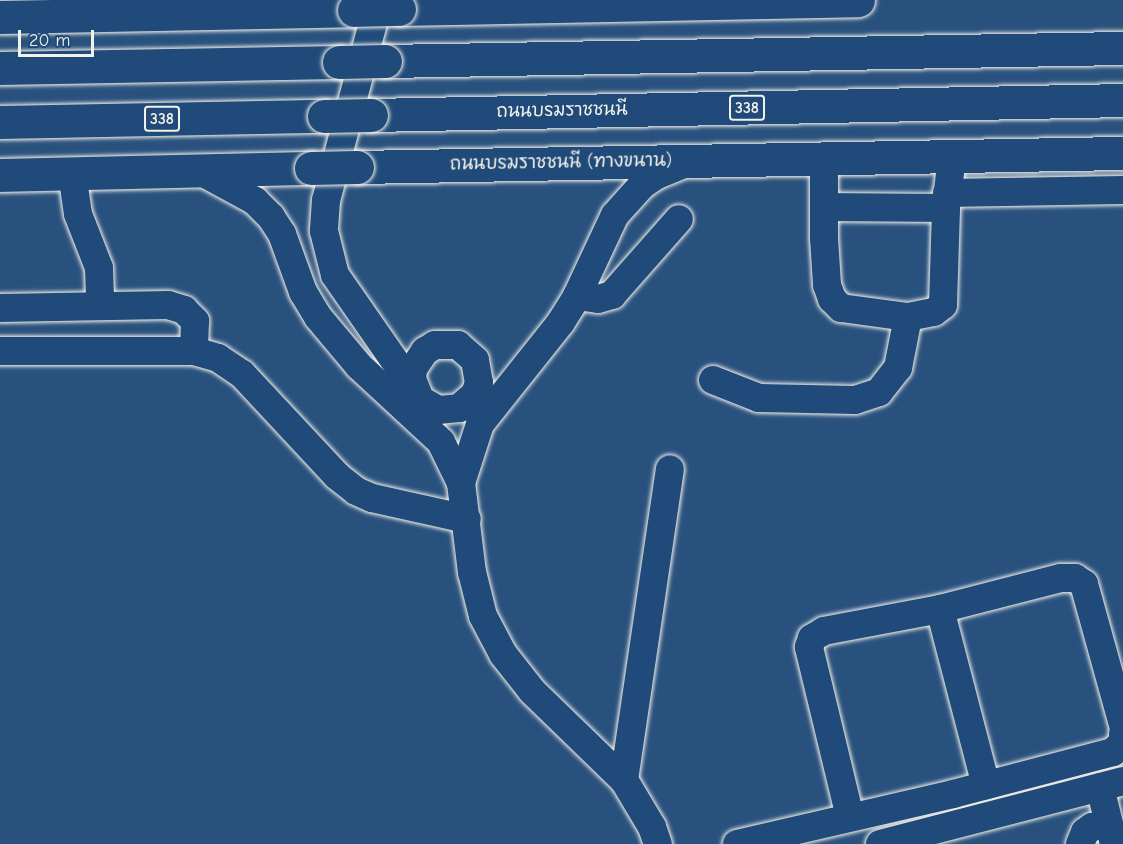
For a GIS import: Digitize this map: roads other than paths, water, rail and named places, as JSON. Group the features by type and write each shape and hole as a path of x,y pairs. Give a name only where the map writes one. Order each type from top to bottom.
{"main road":[{"path":"0,17 220,7 858,0"},
{"path":"0,68 1123,48"},
{"name":"ถนนบรมราชชนนี","path":"0,122 1123,100"},
{"name":"ถนนบรมราชชนนี (ทางขนาน)","path":"0,175 1123,153"}],"street":[{"path":"377,7 326,200 324,231 335,275 417,394 461,483 472,572 483,616 503,654 532,691 624,780 652,827 658,844"},
{"path":"824,158 827,285 832,299 841,308 908,316 934,312 943,305 947,201 952,156"},
{"path":"461,483 480,424 516,375 561,322 577,297 615,215 628,198 657,175 692,161"},
{"path":"198,170 255,201 271,217 282,234 303,292 318,317 359,366 441,442"},
{"path":"72,173 78,214 99,268 100,306"},
{"path":"824,207 1123,190"},
{"path":"577,297 598,299 612,295 679,219"},
{"path":"0,308 168,304 184,310 195,321 194,351"},
{"path":"713,381 759,398 855,400 879,392 898,368 908,316"},
{"path":"417,394 412,379 418,359 435,345 446,344 458,345 476,360 479,371 475,394"},
{"path":"0,351 194,351 218,358 242,374 337,476 356,491 372,498 467,519"},
{"path":"359,366 417,394 438,410 448,410 468,403 475,394 516,375"},
{"path":"624,780 670,468"},
{"path":"850,817 809,647 812,638 824,632 940,609 1061,578 1075,578 1084,584 1123,725"},
{"path":"940,609 986,785"},
{"path":"737,844 986,785 1113,752 1123,742 1123,734"},
{"path":"880,844 1112,784 1112,834 1092,827 1085,832 1080,844"}]}
